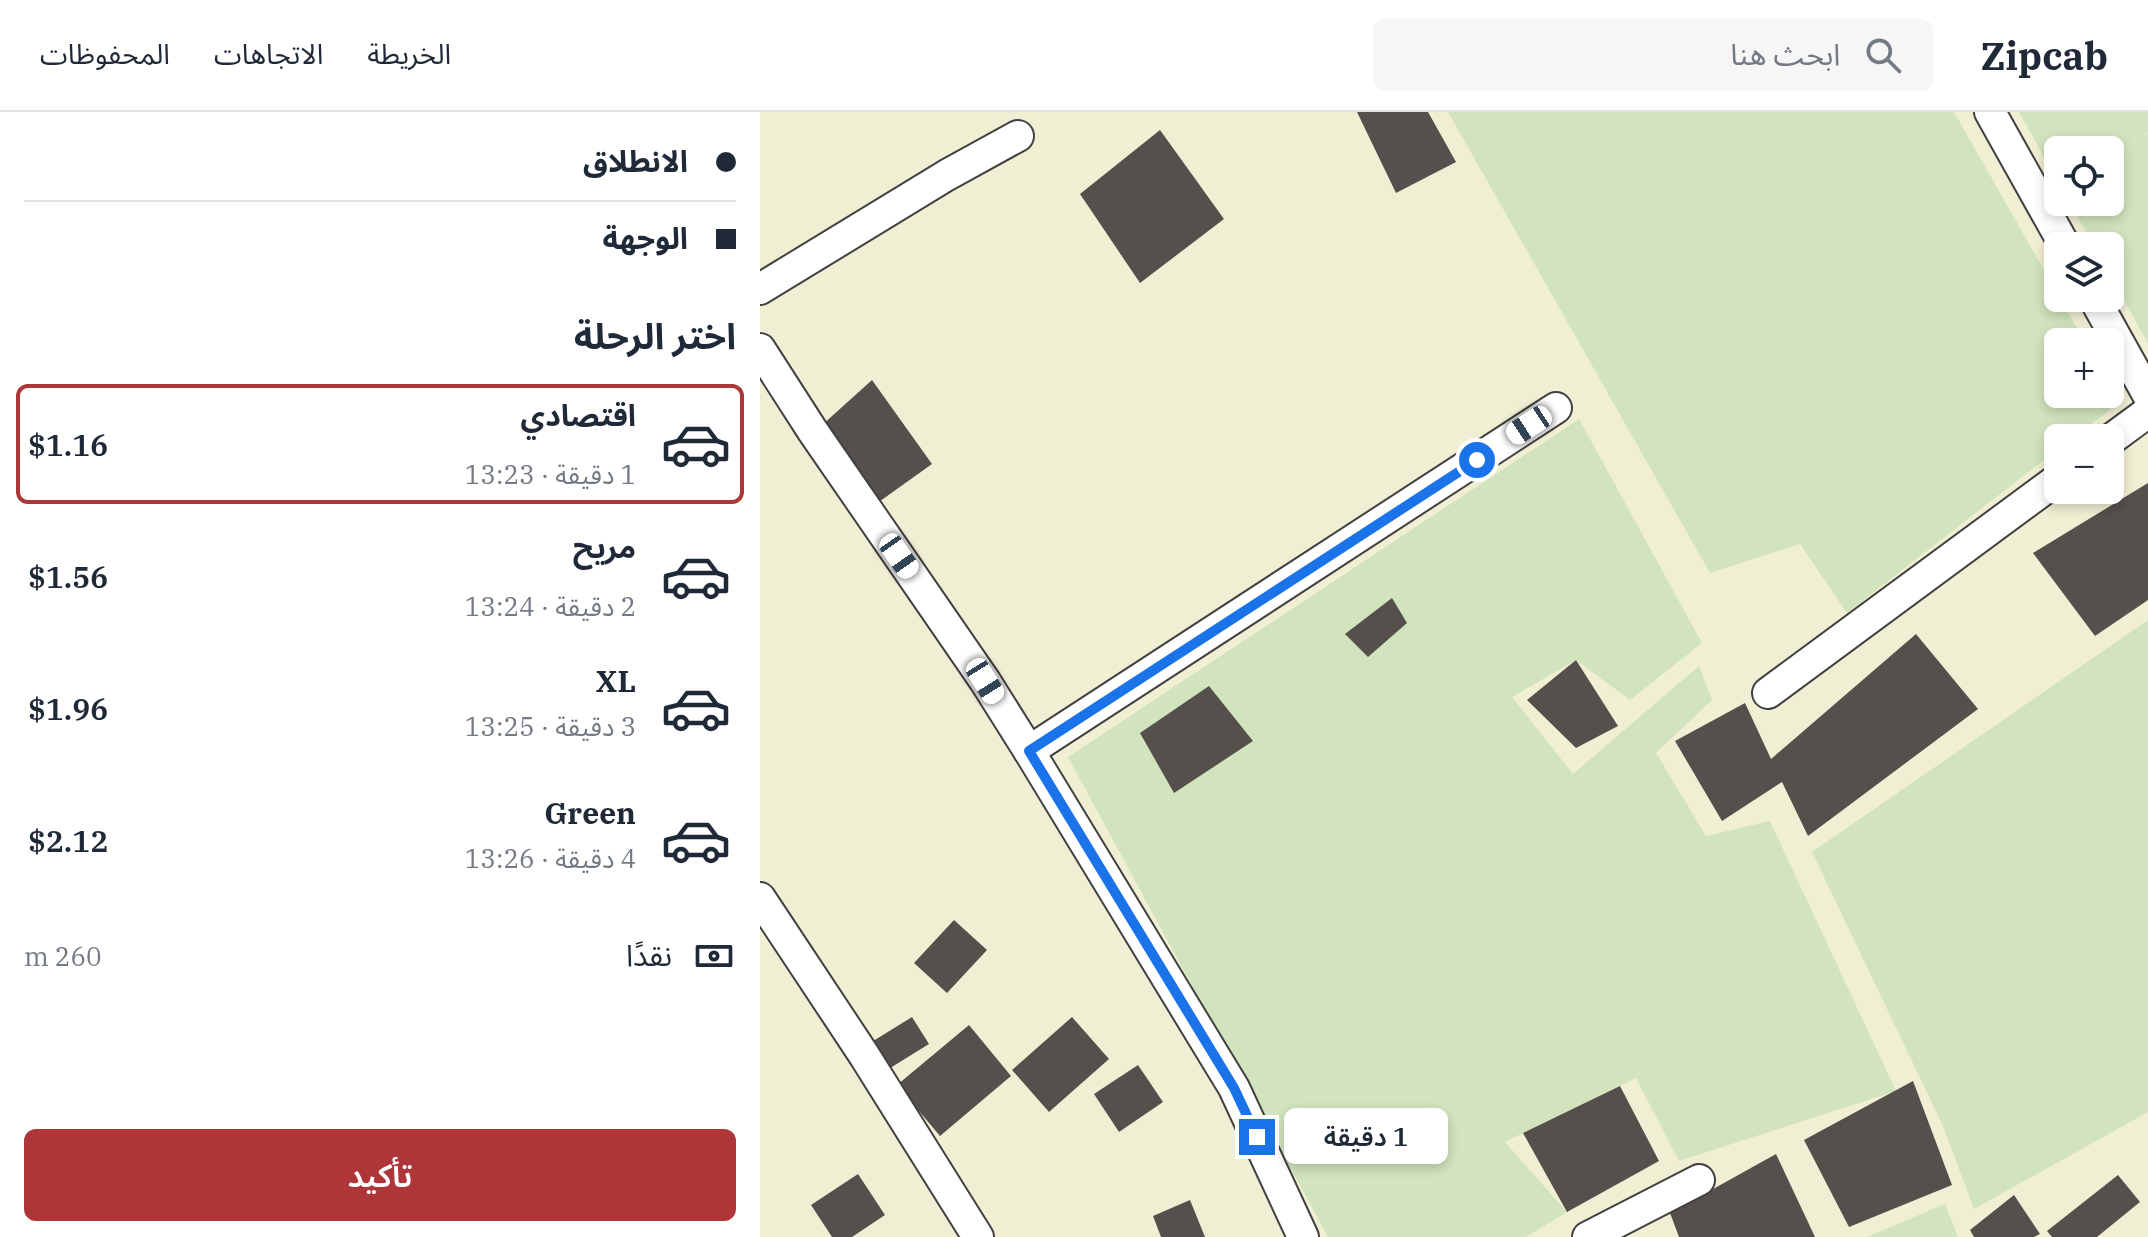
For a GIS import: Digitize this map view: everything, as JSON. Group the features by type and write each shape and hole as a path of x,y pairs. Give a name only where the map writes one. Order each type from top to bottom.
{"street":[{"path":"1990,112 2057,232"},
{"path":"760,289 947,175 1018,136"},
{"path":"2102,312 2148,395"},
{"path":"760,349 1029,751 1234,1088 1303,1237"},
{"path":"1029,751 1556,408"},
{"path":"2124,430 2148,412"},
{"path":"1768,693 2044,489"},
{"path":"760,898 864,1055 978,1237"},
{"path":"1588,1237 1699,1180"}],"shaded area":[{"path":"760,112 2148,112 2148,1237 760,1237"}],"green space":[{"path":"1448,112 1954,112 2044,270 2044,312 2068,312 2077,328 2044,328 2044,408 2112,408 2091,424 2044,424 2044,460 1847,613 1800,544 1710,573"},
{"path":"2019,112 2148,112 2148,132 2131,144 2148,133 2148,343 2124,300 2124,232 2086,232 2077,216 2124,216 2124,136 2044,136 2044,157"},
{"path":"1579,419 1702,643 1630,700 1576,660 1512,697 1573,774 1699,666 1712,700 1656,753 1706,836 1770,821 1896,1091 1679,1161 1636,1078 1505,1142 1567,1212 1526,1237 1328,1237 1068,757"},
{"path":"2148,620 2148,1112 1974,1209 1943,1126 1812,852"},
{"path":"1945,1204 1958,1237 1867,1237"}],"building":[{"path":"1357,112 1428,112 1456,162 1396,193"},
{"path":"1160,130 1224,219 1140,283 1080,194"},
{"path":"872,380 932,464 876,504 821,426"},
{"path":"2148,483 2148,600 2095,636 2033,553 2114,504 2124,504 2124,498"},
{"path":"1392,598 1407,623 1368,657 1345,634"},
{"path":"1916,634 1978,709 1808,836 1782,782 1722,821 1675,741 1745,703 1771,759"},
{"path":"1576,660 1618,726 1576,748 1527,700"},
{"path":"1209,686 1253,741 1174,793 1140,733"},
{"path":"954,920 987,950 947,993 914,963"},
{"path":"912,1017 929,1044 887,1070 870,1043"},
{"path":"1072,1017 1109,1059 1049,1112 1012,1070"},
{"path":"969,1025 1011,1076 940,1136 897,1085"},
{"path":"1138,1065 1163,1102 1119,1132 1094,1094"},
{"path":"1913,1081 1952,1185 1849,1227 1804,1140"},
{"path":"1620,1086 1659,1161 1567,1212 1523,1133"},
{"path":"1776,1154 1815,1237 1679,1237 1670,1213"},
{"path":"858,1174 885,1215 852,1237 832,1237 811,1205"},
{"path":"2118,1175 2140,1202 2097,1237 2052,1237 2047,1231"},
{"path":"2014,1195 2040,1234 2034,1237 1974,1237 1970,1230"},
{"path":"1190,1200 1205,1237 1161,1237 1153,1216"}],"route":[{"path":"1257,1137 1234,1088 1029,751 1477,460"}]}
